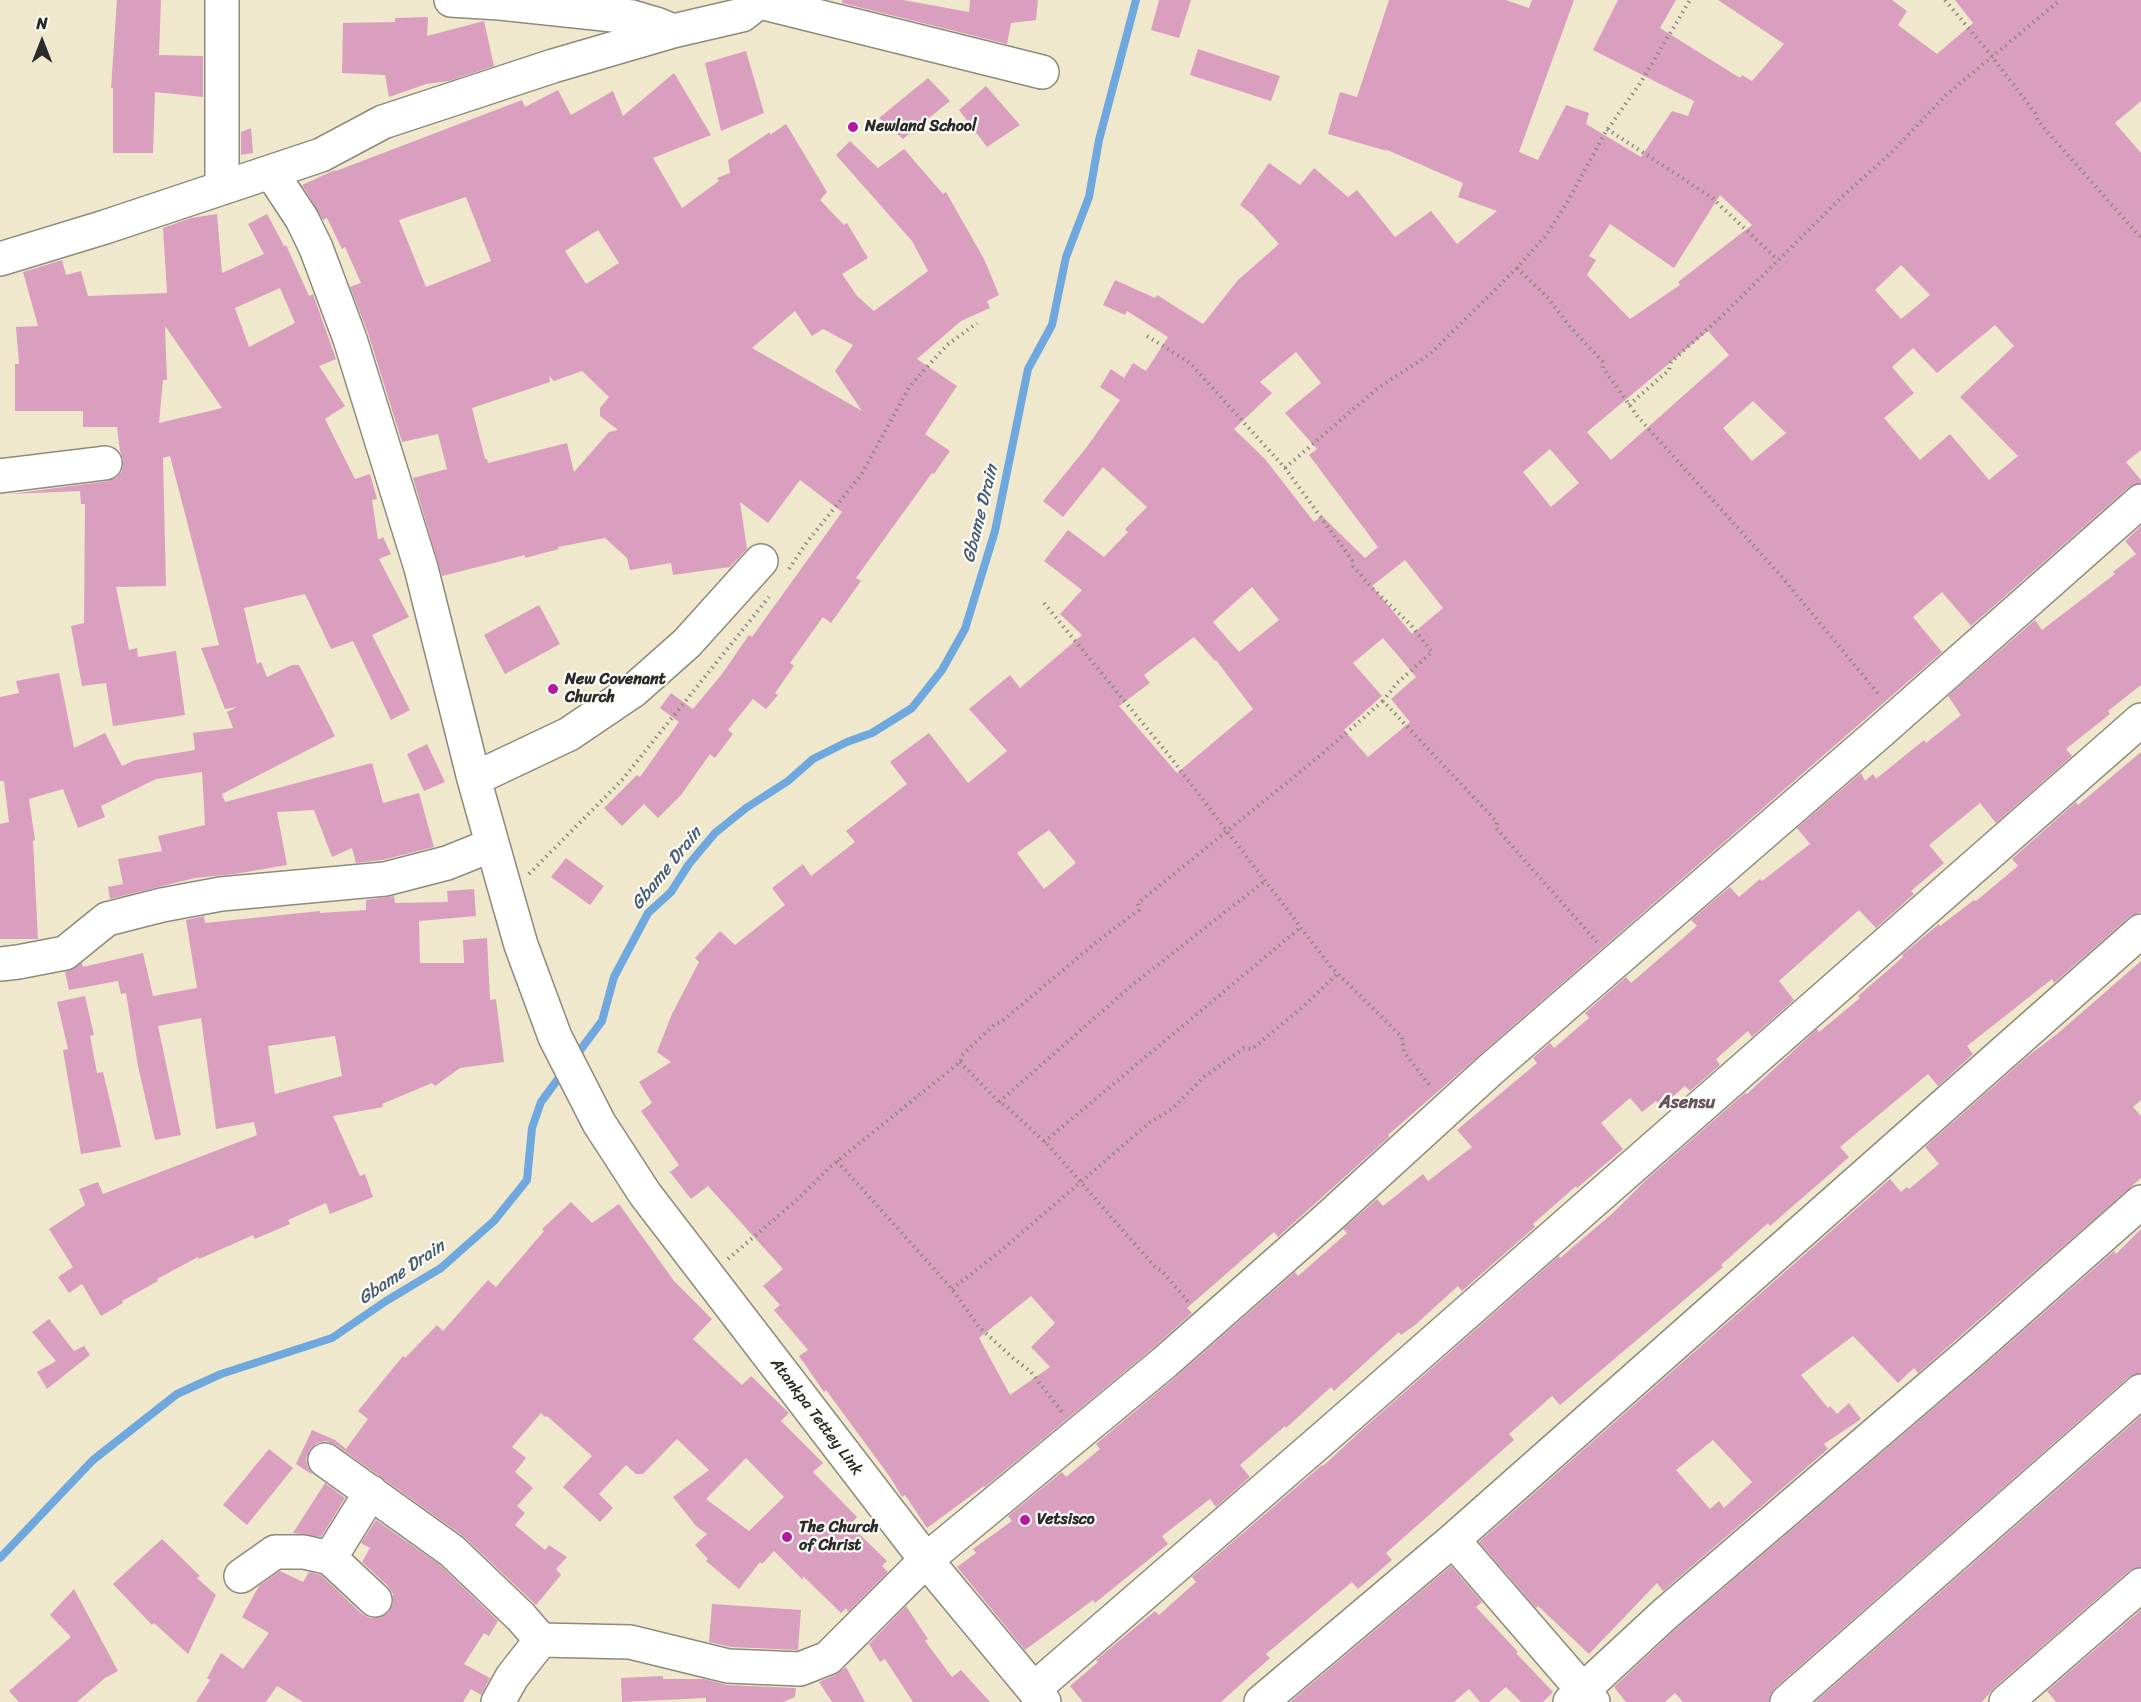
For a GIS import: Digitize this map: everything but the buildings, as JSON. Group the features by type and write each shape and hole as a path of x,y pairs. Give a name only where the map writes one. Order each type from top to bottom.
{"street":[{"path":"222,0 222,188"},
{"path":"451,0 632,17 674,31"},
{"path":"0,259 321,155 383,122 553,66 674,31 742,15 761,1 1042,72"},
{"name":"Atankpa Tettey Link","path":"270,172 302,219 316,248 350,339 420,568 474,779 521,945 555,1037 599,1124 645,1194 926,1560 1039,1695"},
{"path":"0,476 105,463"},
{"path":"325,1460 452,1551 521,1617 541,1640 630,1642 728,1666 800,1669 828,1658 926,1560 1207,1325 1327,1220 1447,1108 2141,501"},
{"path":"474,779 569,734 634,690 687,643 761,561"},
{"path":"1039,1695 1324,1438 2141,720"},
{"path":"0,964 65,953 106,919 162,905 221,894 385,879 447,863 492,845"},
{"path":"1262,1702 1453,1540 2141,931"},
{"path":"1453,1540 1582,1698 1665,1614 1970,1353 2141,1202"},
{"path":"1787,1702 2141,1391"},
{"path":"330,1558 371,1492"},
{"path":"241,1576 275,1552 304,1552 330,1558 375,1600"},
{"path":"2006,1702 2141,1585"},
{"path":"498,1702 512,1677 541,1640"}],"path":[{"path":"1285,468 1378,387 1430,354 1517,268 1547,234 1568,201 1607,129 1641,82 1690,0"},
{"path":"1945,0 1992,55 2035,113 2038,121 2141,238"},
{"path":"1629,405 1669,370 1671,362 1722,316 1846,193 1898,147 1946,95 2060,0"},
{"path":"1607,129 1711,197 1778,261"},
{"path":"1517,268 1548,297 1571,328 1603,362 1603,368 1629,405 1782,578 1897,716"},
{"path":"707,1274 732,1257 837,1161 960,1062 962,1055 994,1024 1000,1022 1139,910 1138,903 1383,701 1398,683 1432,652 1410,624 1371,587 1353,566 1352,560 1285,468 1190,363 1147,336"},
{"path":"1044,603 1168,754 1337,974 1402,1037 1404,1052 1447,1108"},
{"path":"1383,701 1497,822 1496,828 1614,961"},
{"path":"999,1102 1131,986 1266,880"},
{"path":"1044,1142 1301,927"},
{"path":"952,1289 1003,1249 1149,1124 1173,1109 1204,1077 1244,1048 1252,1049 1306,1004 1337,974"},
{"path":"960,1062 999,1102 1044,1142 1156,1268 1161,1270 1207,1325"},
{"path":"837,1161 952,1289 979,1327 1012,1358 1031,1372 1079,1433"}],"waterway":[{"name":"Gbame Drain","path":"575,1057 602,1021 614,977 648,913 671,892 689,864 715,833 746,808 788,781 813,759 847,742 872,733 912,708 942,670 965,629 995,531 1028,369 1052,325 1066,257 1089,197 1099,140 1136,0"},
{"name":"Gbame Drain","path":"0,1558 93,1460 177,1394 221,1374 332,1338 386,1301 441,1268 494,1221 527,1180 532,1128 541,1102 564,1071"}],"place":[{"name":"Newland School","path":"853,127"},
{"name":"New Covenant Church","path":"553,689"},
{"name":"Vetsisco","path":"1025,1520"},
{"name":"The Church of Christ","path":"787,1537"}],"district":[{"name":"Asensu","path":"1687,1103"}]}
